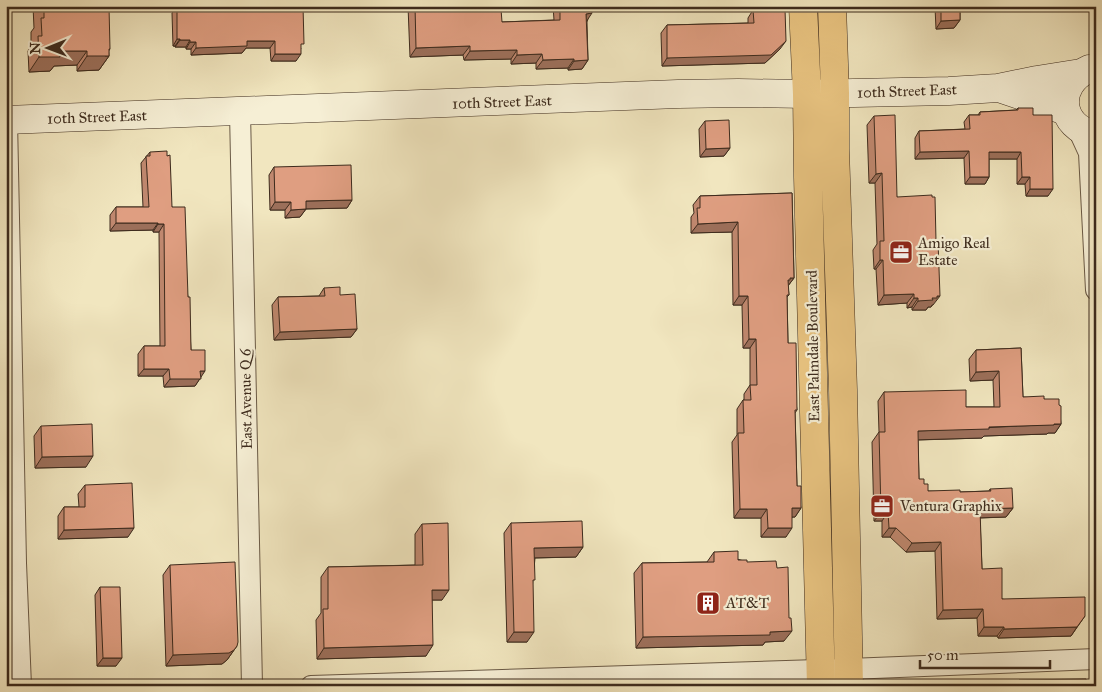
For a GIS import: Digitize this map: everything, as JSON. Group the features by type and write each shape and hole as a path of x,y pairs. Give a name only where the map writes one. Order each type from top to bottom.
{"highway":[{"name":"East Palmdale Boulevard","path":"803,6 807,94 821,678"},
{"name":"East Palmdale Boulevard","path":"832,6 849,677"}],"main road":[{"name":"10th Street East","path":"7,120 678,94 940,91 998,88 1088,71"},
{"path":"1080,125 1065,101 1067,90 1072,81 1088,71"},
{"name":"10th Street East","path":"998,88 1080,125"}],"street":[{"name":"East Avenue Q 6","path":"240,112 252,686"},
{"path":"7,120 16,563 21,686"},
{"path":"1080,125 1089,153 1096,290"},
{"path":"311,686 821,678 1096,659"}],"building":[{"path":"44,6 109,7 109,56 87,56 87,51 60,51 60,57 39,57 38,36 42,36 41,18 44,18"},
{"path":"177,6 303,6 304,44 301,44 301,54 275,54 275,41 247,41 247,46 196,48 196,42 177,39"},
{"path":"415,6 449,6 449,10 501,9 502,22 560,20 560,6 592,6 592,13 586,14 588,60 543,60 542,54 517,55 517,50 470,51 470,46 416,48"},
{"path":"941,6 960,6 960,20 941,21"},
{"path":"785,9 786,41 771,55 667,58 667,25 754,23 753,10"},
{"path":"1018,108 1033,108 1033,115 1052,115 1053,189 1030,189 1030,177 1022,177 1021,152 989,152 989,177 970,177 969,151 920,152 919,131 970,129 969,115 980,115 980,112 1018,110"},
{"path":"895,115 897,197 932,195 932,197 935,197 940,296 932,298 933,300 918,301 918,298 914,298 914,294 884,295 883,260 880,260 880,241 884,241 882,173 876,174 874,116"},
{"path":"729,120 730,148 706,149 705,121"},
{"path":"167,151 167,156 170,155 172,207 185,207 191,350 205,350 205,371 200,371 201,379 170,379 169,369 144,369 144,346 165,346 164,224 116,223 116,207 149,207 146,156 150,156 150,152"},
{"path":"351,165 352,200 306,201 306,209 291,210 291,202 275,202 274,167"},
{"path":"792,193 794,278 788,280 788,343 796,343 797,486 801,486 801,508 792,508 792,528 768,528 767,509 740,509 738,433 744,433 743,400 751,400 750,385 757,385 756,339 749,339 748,296 739,296 738,222 698,224 697,208 700,208 700,196"},
{"path":"340,287 340,295 355,294 357,329 280,332 278,297 325,296 324,288"},
{"path":"1021,348 1023,397 1044,396 1044,399 1059,399 1061,424 918,431 919,479 924,479 924,484 928,484 928,491 991,491 990,489 1012,488 1013,508 980,509 982,569 1002,568 1002,599 1085,597 1085,616 1077,627 1004,629 1004,627 984,627 983,609 943,610 941,542 912,543 896,528 889,528 888,512 881,512 879,432 885,432 884,392 966,390 966,407 1000,407 999,371 976,372 976,350"},
{"path":"92,424 93,456 42,457 41,426"},
{"path":"132,483 134,528 64,530 64,507 85,507 85,485"},
{"path":"582,521 583,547 534,548 534,632 514,632 511,523"},
{"path":"448,523 449,590 432,590 433,645 324,648 323,609 328,609 328,567 423,565 422,524"},
{"name":"AT&T","path":"738,551 738,560 747,560 747,562 776,561 777,568 788,567 789,618 791,618 792,631 770,632 770,635 643,637 642,563 714,562 714,552"},
{"path":"235,562 237,646 229,653 173,655 170,565"},
{"path":"100,587 120,587 122,658 103,658"},
{"path":"1086,679 1086,686 1004,686 1004,683 1019,683 1019,680"}],"place":[{"name":"Amigo Real Estate","path":"901,252"},
{"name":"Ventura Graphix","path":"882,506"},
{"name":"AT&T","path":"708,603"}]}
